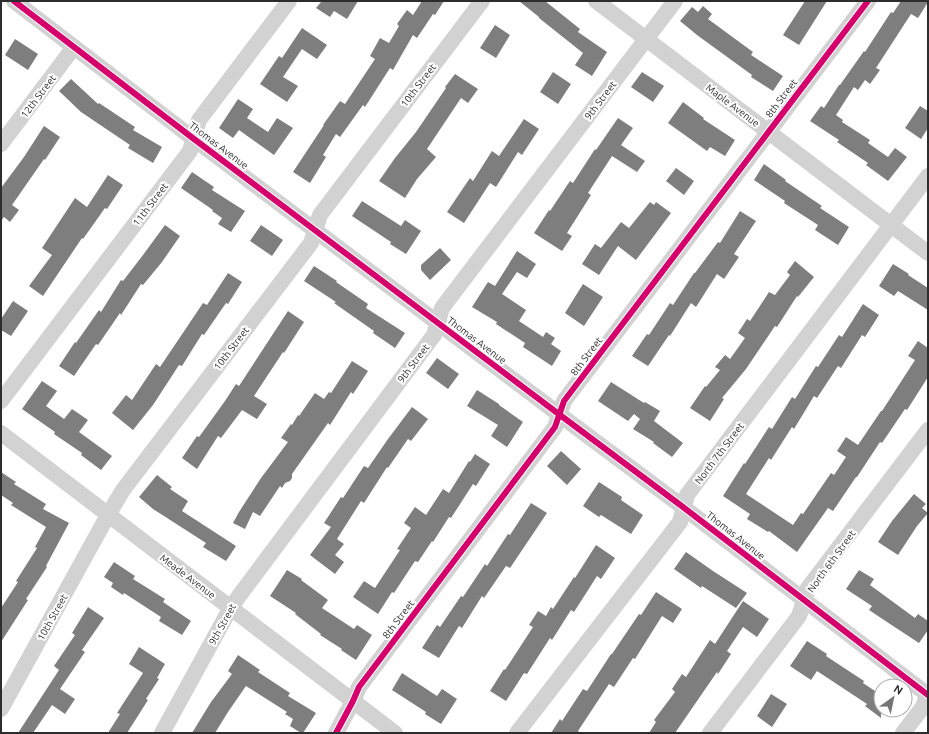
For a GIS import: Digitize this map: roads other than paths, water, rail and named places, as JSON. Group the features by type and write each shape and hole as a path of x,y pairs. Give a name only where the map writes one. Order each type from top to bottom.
{"street":[{"name":"Thomas Avenue","path":"14,1 194,139 560,416 683,507 804,601 928,694"},
{"name":"11th Street","path":"1,401 190,151 198,120 289,1"},
{"name":"10th Street","path":"1,709 123,490 311,243 320,215 482,1"},
{"name":"Maple Avenue","path":"596,1 928,253"},
{"name":"9th Street","path":"162,733 230,608 434,335 442,308 675,1"},
{"name":"8th Street","path":"336,733 359,687 555,427 564,401 868,1"},
{"name":"12th Street","path":"1,144 74,47"},
{"name":"North 7th Street","path":"517,733 680,522 687,495 928,176"},
{"name":"North 6th Street","path":"710,733 800,616 808,588 928,430"},
{"name":"Meade Avenue","path":"1,433 395,733"},
{"path":"903,733 923,707 928,694"}]}
